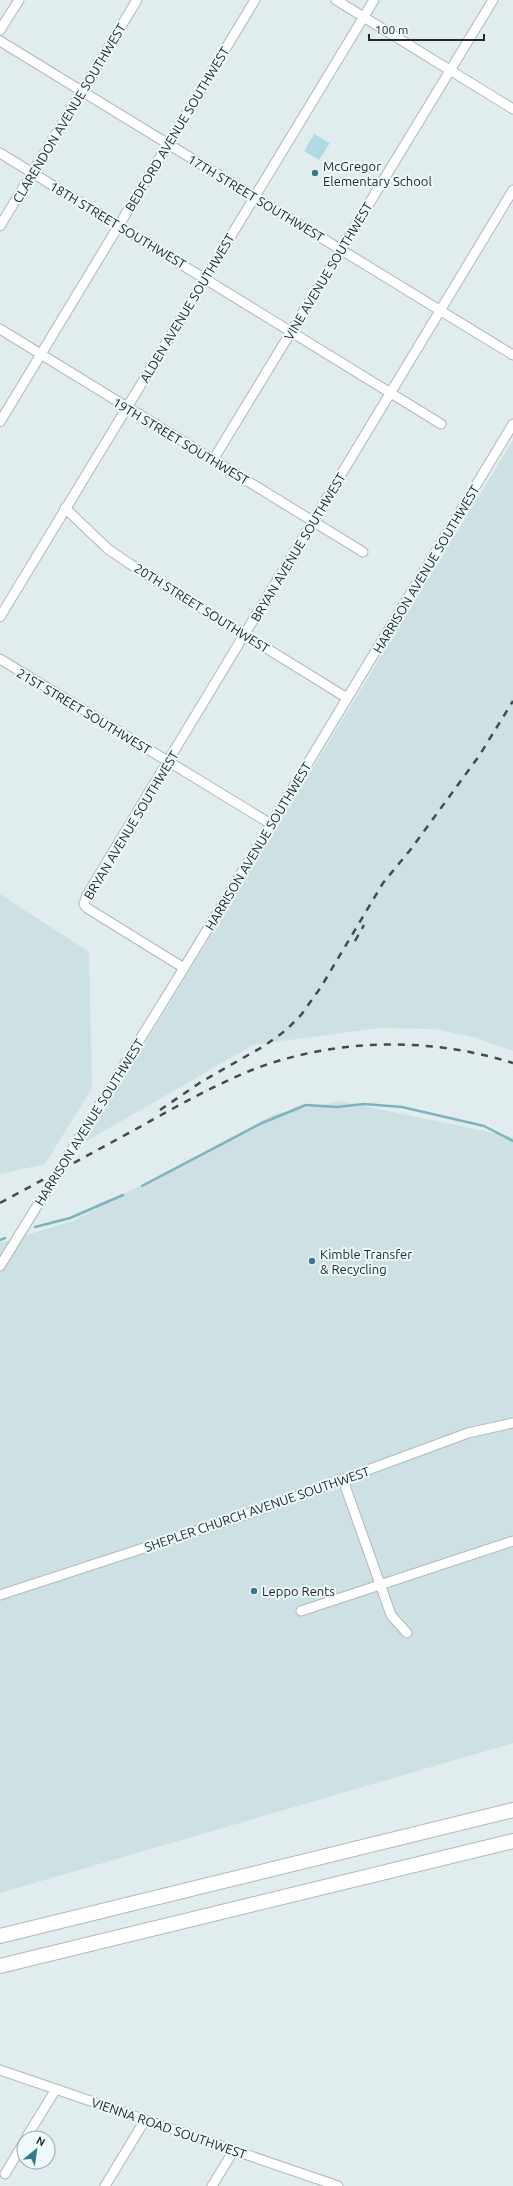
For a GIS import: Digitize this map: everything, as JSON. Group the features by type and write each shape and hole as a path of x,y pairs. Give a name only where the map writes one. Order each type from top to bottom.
{"highway":[{"path":"286,1866 360,1841 513,1801"},
{"path":"0,1936 513,1810"},
{"path":"0,1966 513,1841"},
{"path":"346,1881 380,1879 513,1848"}],"street":[{"path":"0,30 19,0"},
{"name":"CLARENDON AVENUE SOUTHWEST","path":"0,226 137,0"},
{"name":"BEDFORD AVENUE SOUTHWEST","path":"0,422 255,0"},
{"path":"336,0 513,109"},
{"name":"ALDEN AVENUE SOUTHWEST","path":"0,617 374,0"},
{"name":"VINE AVENUE SOUTHWEST","path":"213,460 493,0"},
{"name":"17TH STREET SOUTHWEST","path":"0,41 513,355"},
{"name":"18TH STREET SOUTHWEST","path":"0,153 292,331 441,424"},
{"name":"BRYAN AVENUE SOUTHWEST","path":"184,968 87,908 84,904 87,895 513,190"},
{"name":"19TH STREET SOUTHWEST","path":"0,329 363,552"},
{"name":"HARRISON AVENUE SOUTHWEST","path":"0,1266 184,968 513,424"},
{"name":"20TH STREET SOUTHWEST","path":"65,508 108,549 347,698"},
{"name":"21ST STREET SOUTHWEST","path":"0,659 271,824"},
{"name":"SHEPLER CHURCH AVENUE SOUTHWEST","path":"0,1595 213,1526 343,1480 468,1433 513,1424"},
{"path":"343,1480 391,1615 407,1633"},
{"path":"301,1611 513,1541"},
{"name":"VIENNA ROAD SOUTHWEST","path":"0,2070 234,2150 321,2183 338,2186"},
{"path":"31,2130 56,2089"},
{"path":"105,2186 145,2120"},
{"path":"212,2186 234,2150"},
{"path":"5,2174 16,2155"}],"shaded area":[{"path":"314,134 330,143 319,160 304,151"},
{"path":"513,440 513,1051 473,1037 435,1029 379,1028 253,1045 85,1142"},
{"path":"0,894 89,952 92,1088 45,1164 0,1174"},
{"path":"340,1101 513,1137 513,1743 0,1893 0,1243 73,1221 275,1114"}],"waterway":[{"path":"142,1186 262,1123 306,1105 337,1107 364,1104 402,1107 484,1126 513,1141"},
{"path":"35,1227 70,1218 123,1195"},
{"path":"0,1240 5,1238"}],"railway":[{"path":"160,1110 201,1082 264,1046 285,1031 301,1015 321,987 383,883 411,849 479,756 513,701"},
{"path":"355,941 364,925"},
{"path":"0,1203 212,1088 257,1068 288,1058 352,1046 385,1044 417,1045 450,1049 513,1063"}],"place":[{"name":"McGregor Elementary School","path":"315,173"},
{"name":"Kimble Transfer & Recycling","path":"312,1261"},
{"name":"Leppo Rents","path":"254,1591"}]}
